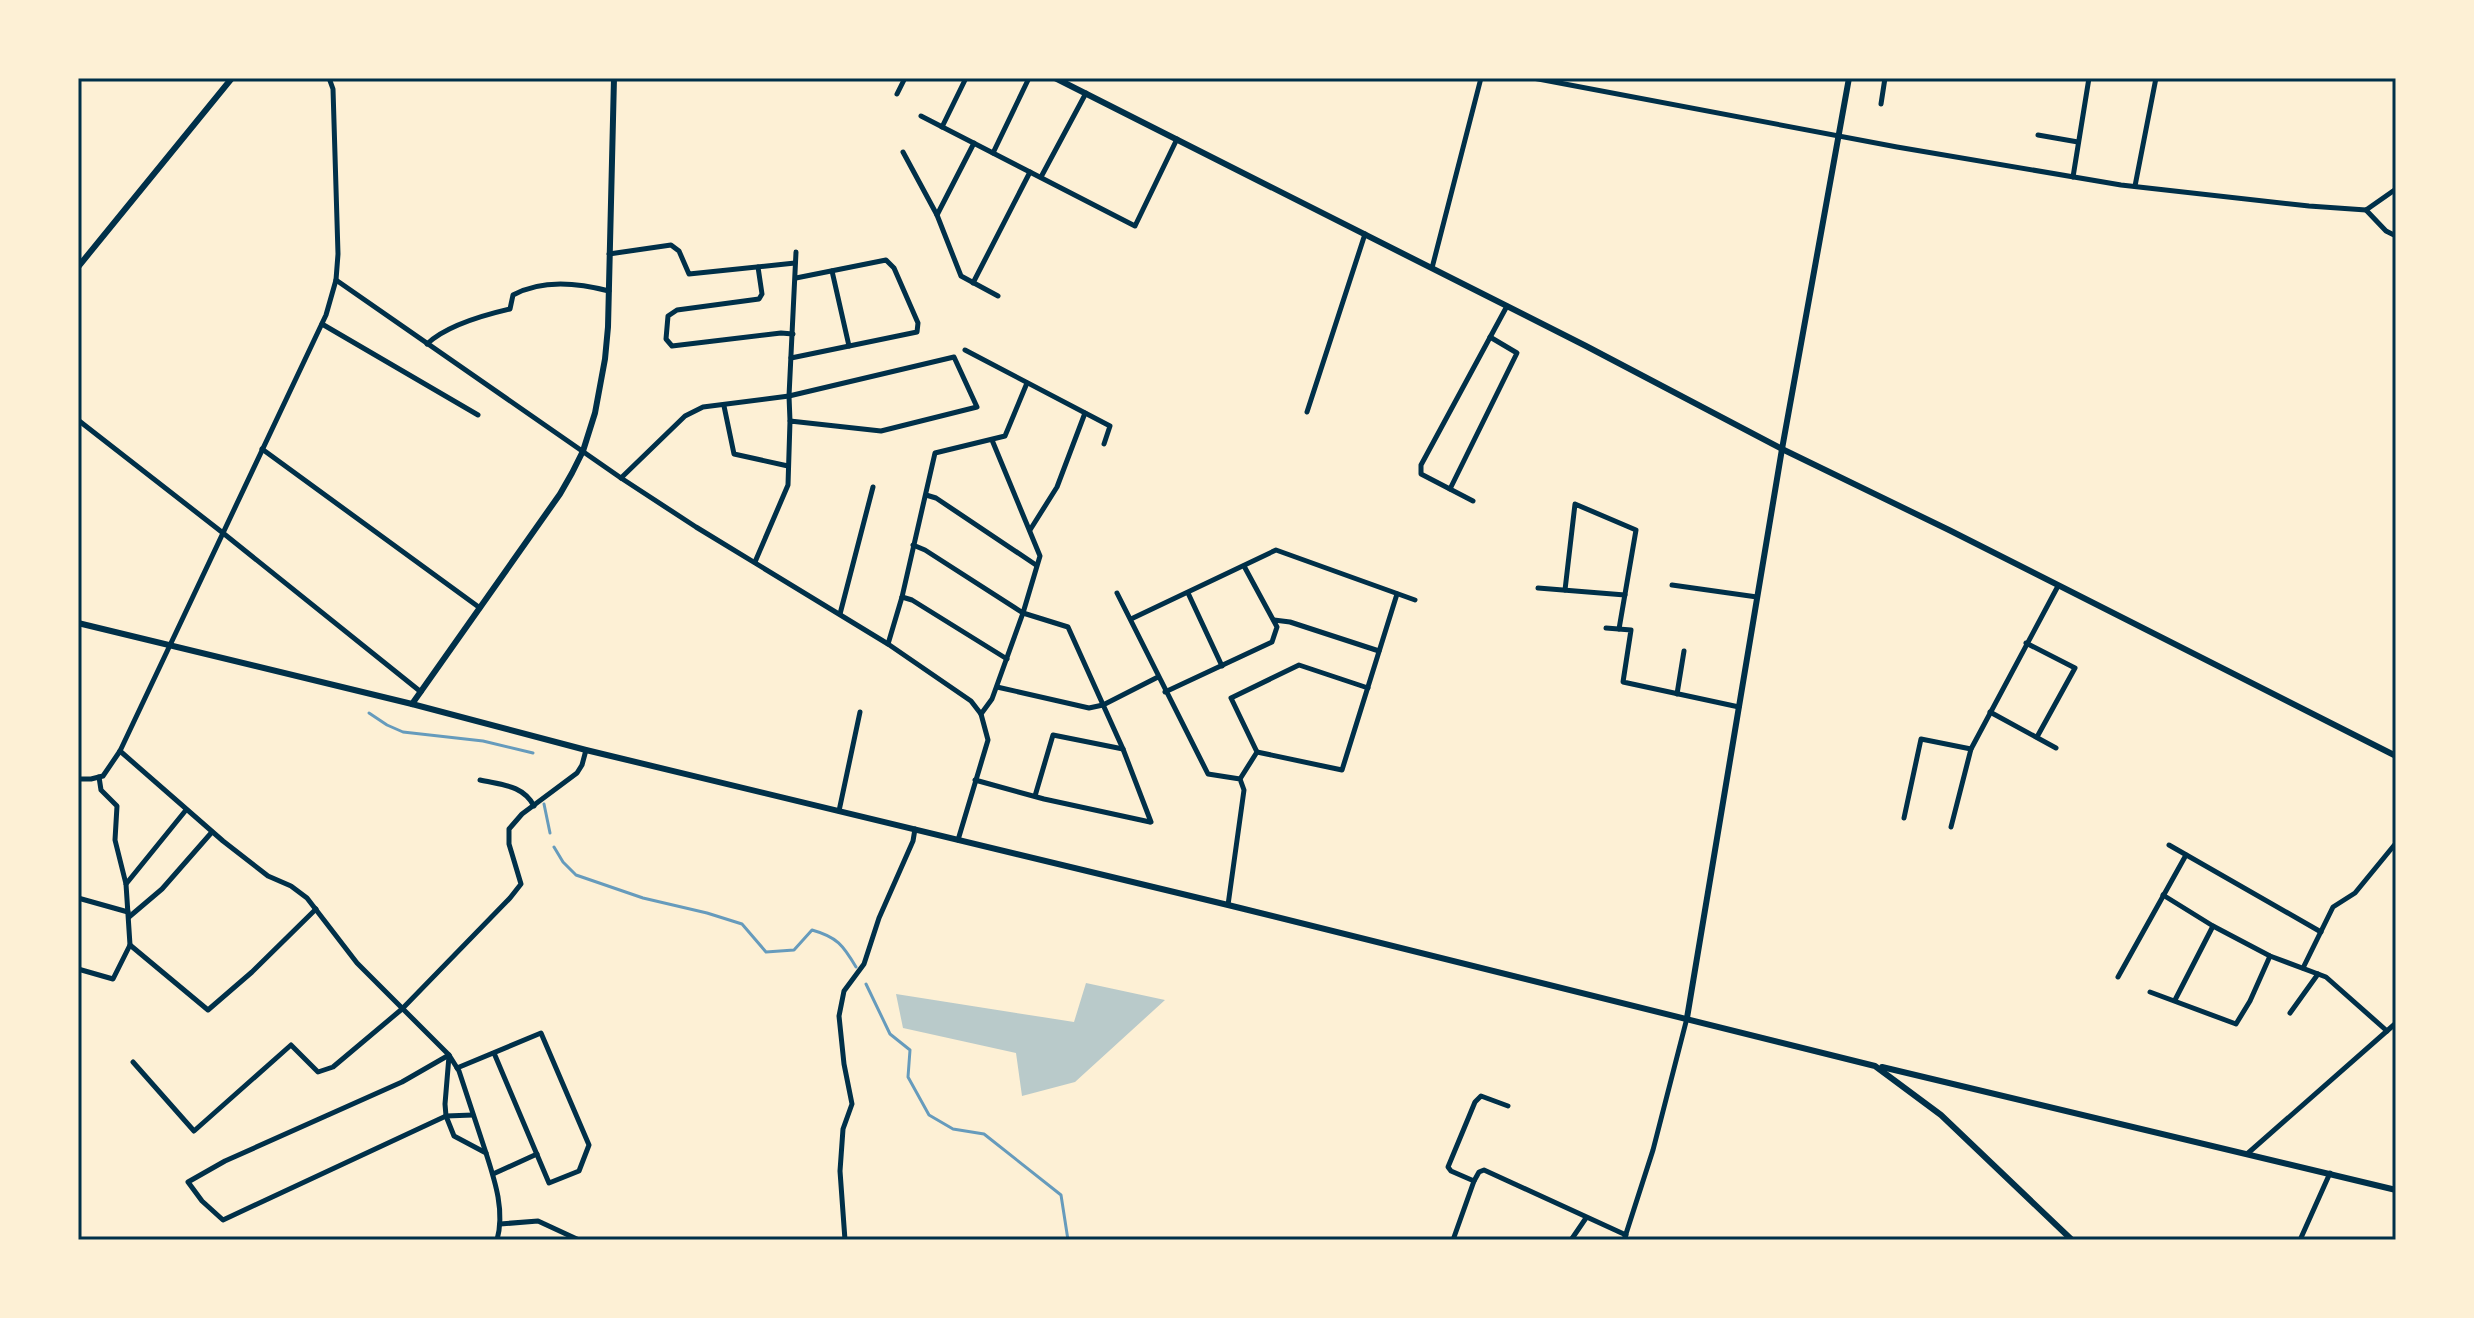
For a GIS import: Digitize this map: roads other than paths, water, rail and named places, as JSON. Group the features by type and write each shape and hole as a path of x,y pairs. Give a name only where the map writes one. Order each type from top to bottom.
{"street":[{"path":"78,267 232,78"},
{"path":"78,779 103,776 120,751 322,324 336,280 338,254 334,104 329,78"},
{"path":"412,704 560,494 583,451 601,388 605,359 614,78"},
{"path":"897,94 905,78"},
{"path":"942,127 966,78"},
{"path":"993,153 1029,78"},
{"path":"1055,78 1366,233 1782,449 2396,756"},
{"path":"1432,268 1481,78"},
{"path":"1533,78 1897,147 2135,186 2366,210 2396,189"},
{"path":"1453,1240 1474,1181 1479,1172 1488,1170 1625,1238 1653,1150 1687,1018 1782,449 1849,78"},
{"path":"1881,104 1885,78"},
{"path":"2073,177 2089,78"},
{"path":"2135,186 2156,78"},
{"path":"1041,178 1086,93"},
{"path":"921,116 1135,226 1177,139"},
{"path":"2038,135 2078,142"},
{"path":"937,215 974,143"},
{"path":"903,152 937,215 961,276 998,296"},
{"path":"973,283 1030,172"},
{"path":"2366,210 2386,231 2396,236"},
{"path":"1307,412 1366,233"},
{"path":"609,254 671,245 679,251 689,274 795,263"},
{"path":"755,562 788,485 796,252"},
{"path":"791,358 917,332 918,323 894,268 886,260 796,278"},
{"path":"758,267 762,294 759,299 677,310 668,316 666,339 672,346 793,334"},
{"path":"832,271 849,346"},
{"path":"336,280 621,478 888,644 971,701 981,714 988,740 958,840"},
{"path":"427,344 486,315 510,309 513,295 523,290 547,285 585,285 609,291"},
{"path":"1473,501 1421,474 1421,465 1507,306"},
{"path":"322,324 478,415"},
{"path":"1450,489 1517,353 1490,337"},
{"path":"965,350 1110,426 1104,444"},
{"path":"621,478 685,416 703,407 789,396 954,357 977,407 881,431 790,421"},
{"path":"888,644 935,453 1005,436 1027,383"},
{"path":"724,406 734,454 788,466"},
{"path":"1029,531 1057,487 1085,413"},
{"path":"78,420 421,692"},
{"path":"981,714 997,687 1040,556 992,440"},
{"path":"262,449 481,608"},
{"path":"840,614 873,487"},
{"path":"926,495 936,498 1036,565"},
{"path":"1565,590 1575,504 1636,530 1619,629"},
{"path":"913,545 1023,613 1068,627 1123,749 1151,822 975,780"},
{"path":"1131,619 1276,550 1415,600"},
{"path":"1165,692 1272,642 1277,627 1244,566"},
{"path":"1672,585 1757,597"},
{"path":"1951,827 1971,749 2058,586"},
{"path":"1538,588 1625,595"},
{"path":"1117,593 1208,774 1240,779"},
{"path":"1188,593 1222,666"},
{"path":"1257,752 1342,770 1397,594"},
{"path":"902,597 912,600 1007,659"},
{"path":"1274,620 1290,622 1379,651"},
{"path":"78,623 1875,1066 2396,1190"},
{"path":"1606,628 1631,630 1623,682 1739,707"},
{"path":"2026,643 2075,668 2037,737"},
{"path":"1677,694 1684,651"},
{"path":"1257,752 1231,698 1299,665 1368,688"},
{"path":"997,687 1089,708 1103,705 1158,677"},
{"path":"839,811 860,712"},
{"path":"1990,712 2056,748"},
{"path":"1035,796 1053,735 1123,749"},
{"path":"1904,818 1921,739 1971,749"},
{"path":"133,1062 194,1131 291,1045 318,1072 333,1067 402,1009 510,898 521,884 509,844 509,829 513,822 577,773 586,750"},
{"path":"120,751 212,832 268,876 291,886 307,898 357,963 449,1055 457,1068 493,1174 500,1208 497,1240"},
{"path":"1240,779 1257,752"},
{"path":"78,969 113,979 130,945 126,884 115,840 117,806 101,790 99,777"},
{"path":"1228,905 1244,790 1240,779"},
{"path":"480,780 521,790 534,806"},
{"path":"126,884 186,810"},
{"path":"845,1240 840,1171 843,1129 852,1104 839,1016 844,991 864,964 915,829"},
{"path":"129,915 162,889 212,832"},
{"path":"2303,968 2333,907 2355,893 2396,843"},
{"path":"2169,845 2321,932"},
{"path":"2118,977 2186,855"},
{"path":"2163,895 2270,956 2326,977 2387,1031"},
{"path":"78,898 129,915"},
{"path":"130,945 208,1010 316,909"},
{"path":"2175,1000 2213,926"},
{"path":"2150,992 2236,1024 2270,956"},
{"path":"2290,1013 2318,974"},
{"path":"2246,1155 2396,1023"},
{"path":"457,1068 541,1033 589,1145 579,1171 549,1183 494,1053"},
{"path":"449,1055 402,1082 225,1161 188,1182 202,1201 223,1220 446,1116 473,1115"},
{"path":"449,1055 446,1116 454,1136 486,1153"},
{"path":"1875,1066 1941,1115 2072,1240"},
{"path":"1474,1181 1448,1167 1475,1102 1481,1096 1508,1106"},
{"path":"493,1174 537,1154"},
{"path":"2300,1240 2330,1173"},
{"path":"1571,1240 1586,1218"},
{"path":"500,1224 538,1221 579,1240"}],"waterway":[{"path":"369,713 403,732 483,741 533,753"},
{"path":"544,804 550,833"},
{"path":"554,847 576,875 643,898 742,924 766,952 794,950 812,930 838,943 856,967"},
{"path":"866,984 890,1034 910,1050 908,1077 929,1115 953,1129 984,1134 1061,1195 1068,1240"}]}
